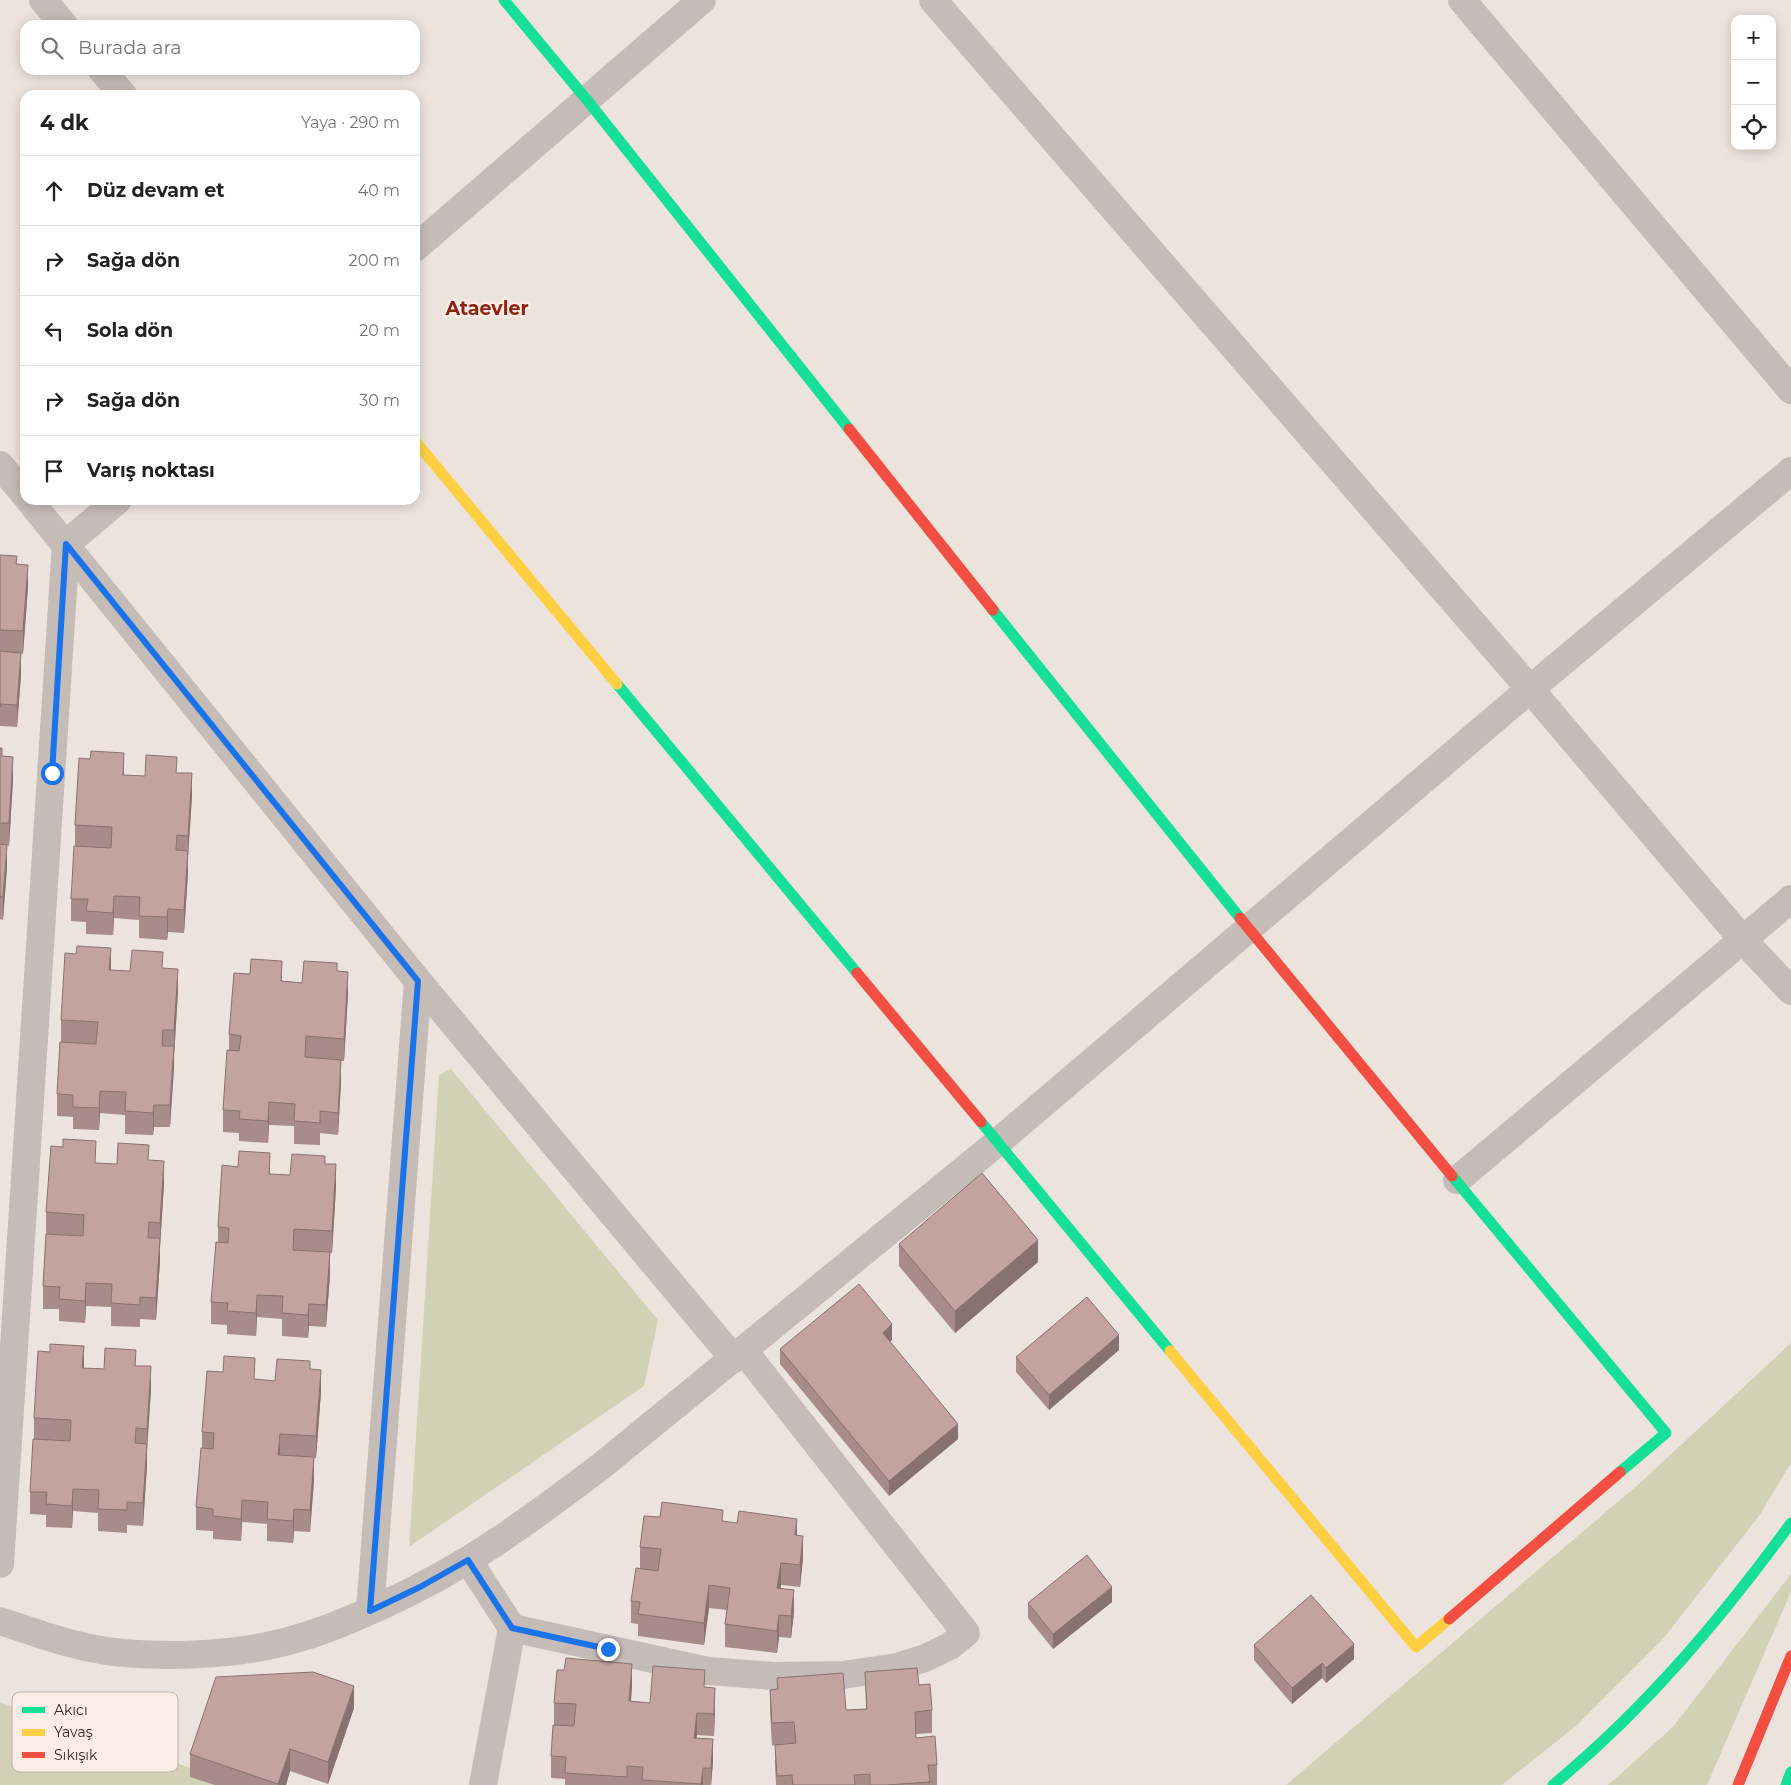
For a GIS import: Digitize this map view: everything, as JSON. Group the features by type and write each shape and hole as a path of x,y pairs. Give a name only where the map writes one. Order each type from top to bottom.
{"main road":[{"path":"420,448 1416,1647 1666,1433 1248,929 587,100 504,0"},
{"path":"1553,1785 1589,1756 1659,1688 1735,1599 1791,1523"},
{"path":"1738,1785 1791,1656"},
{"path":"1786,1785 1791,1772"}],"street":[{"path":"43,0 60,20"},
{"path":"420,244 702,0"},
{"path":"933,0 1530,689 1743,940 1791,991"},
{"path":"1462,0 1791,390"},
{"path":"106,75 119,90"},
{"path":"0,465 20,489"},
{"path":"0,1621 66,1643 123,1653 223,1653 267,1647 314,1634 370,1611 420,1587 468,1560 600,1467 998,1142 1530,689 1791,471"},
{"path":"33,505 418,981 739,1355 966,1633 950,1646 924,1658 896,1667 843,1675 773,1676 708,1672 512,1628"},
{"path":"0,1564 66,544 112,505"},
{"path":"1457,1180 1791,899"},
{"path":"370,1611 418,981"},
{"path":"468,1560 512,1628 483,1785"}],"green space":[{"path":"451,1069 658,1320 644,1386 409,1547 439,1075"},
{"path":"1791,1343 1791,1463 1759,1516 1663,1639 1577,1725 1502,1785 1286,1785 1641,1482"},
{"path":"1791,1574 1791,1592 1707,1785 1608,1785 1673,1727"},
{"path":"0,1702 12,1707 12,1772 178,1772 178,1764 241,1785 0,1785"}],"building":[{"path":"0,555 17,556 16,564 28,565 23,631 0,630"},
{"path":"0,651 21,653 17,705 0,704"},
{"path":"0,748 2,748 2,756 13,757 9,823 0,823"},
{"path":"91,751 124,753 123,775 145,776 146,755 177,757 176,773 192,773 188,836 177,835 176,850 188,851 184,910 168,909 167,917 139,916 140,897 114,896 113,913 86,911 88,899 71,899 74,846 111,848 112,827 75,825 79,758 90,759"},
{"path":"0,844 7,845 3,897 0,897"},
{"path":"77,946 111,948 109,970 130,971 132,950 163,952 162,968 178,969 174,1030 163,1030 162,1046 174,1046 170,1105 154,1105 153,1113 125,1111 126,1092 100,1091 99,1108 73,1107 73,1095 57,1094 60,1042 96,1044 98,1022 61,1020 65,953 76,954"},
{"path":"251,959 282,961 281,981 302,983 304,961 337,963 337,971 348,972 344,1039 306,1036 305,1057 341,1060 338,1113 320,1111 320,1123 294,1121 295,1104 269,1102 268,1121 239,1119 240,1111 223,1110 227,1050 239,1051 241,1036 229,1034 234,973 250,974"},
{"path":"63,1139 96,1141 95,1163 117,1164 118,1143 149,1145 148,1160 164,1161 160,1223 149,1222 148,1238 160,1238 156,1298 140,1297 140,1305 111,1303 112,1284 86,1283 85,1301 59,1299 60,1287 43,1286 46,1234 83,1236 84,1215 46,1212 51,1146 63,1147"},
{"path":"239,1151 270,1153 269,1174 290,1175 292,1154 325,1156 325,1164 336,1164 332,1231 294,1229 293,1250 330,1252 326,1305 309,1304 308,1315 282,1313 283,1296 257,1295 256,1313 227,1311 228,1303 211,1302 216,1242 228,1243 229,1228 218,1227 222,1165 238,1167"},
{"path":"982,1173 1038,1240 955,1311 899,1244"},
{"path":"859,1284 892,1324 883,1333 958,1424 889,1481 780,1349"},
{"path":"1087,1297 1119,1335 1049,1395 1016,1357"},
{"path":"50,1344 84,1346 82,1368 104,1369 105,1348 136,1350 135,1366 151,1366 147,1429 136,1428 135,1443 147,1444 143,1503 127,1502 127,1510 98,1509 99,1490 73,1489 72,1506 46,1504 47,1492 30,1492 33,1439 70,1441 71,1420 34,1418 38,1351 50,1352"},
{"path":"224,1356 255,1358 254,1379 275,1381 277,1359 310,1361 310,1369 321,1370 316,1436 280,1434 278,1455 314,1457 310,1510 294,1509 293,1521 267,1519 268,1502 242,1500 241,1519 213,1516 213,1509 196,1507 201,1448 213,1449 214,1433 202,1432 207,1371 223,1372"},
{"path":"662,1502 723,1510 722,1521 737,1523 739,1511 797,1519 795,1535 803,1536 800,1565 781,1563 777,1588 794,1590 791,1616 779,1615 777,1631 725,1624 730,1588 709,1585 704,1623 638,1614 640,1602 631,1601 636,1568 658,1571 661,1549 640,1547 644,1516 660,1517"},
{"path":"1087,1555 1112,1587 1053,1634 1028,1603"},
{"path":"1311,1595 1354,1644 1326,1668 1322,1663 1292,1688 1254,1645"},
{"path":"566,1658 632,1664 629,1701 650,1703 653,1666 705,1670 704,1687 715,1688 714,1714 697,1713 694,1738 713,1739 711,1768 703,1768 701,1784 642,1780 643,1767 627,1766 627,1777 565,1773 566,1757 551,1756 553,1725 574,1726 576,1704 554,1703 557,1670 564,1670"},
{"path":"917,1668 919,1685 930,1684 932,1710 915,1712 916,1738 935,1736 937,1765 928,1765 930,1782 870,1785 870,1774 854,1775 855,1785 793,1785 792,1775 777,1776 775,1745 796,1743 794,1722 772,1723 770,1690 778,1689 777,1678 843,1673 846,1710 867,1709 865,1672"},
{"path":"313,1672 354,1686 328,1762 290,1749 278,1784 190,1754 216,1677"}],"traffic: fast":[{"path":"504,0 587,100 849,429"},
{"path":"993,610 1240,918"},
{"path":"617,684 857,973"},
{"path":"981,1122 1170,1351"},
{"path":"1452,1176 1666,1433 1620,1472"},
{"path":"1553,1785 1587,1756 1680,1662 1737,1594 1791,1523"},
{"path":"1786,1785 1791,1772"}],"traffic: slow":[{"path":"420,447 617,684"},
{"path":"1170,1351 1416,1647 1449,1619"}],"traffic: jam":[{"path":"849,429 993,610"},
{"path":"1240,918 1452,1176"},
{"path":"857,973 981,1122"},
{"path":"1449,1619 1620,1472"},
{"path":"1738,1785 1791,1656"}],"district":[{"name":"Ataevler","path":"487,308"}],"route":[{"path":"52,773 66,544 418,981 370,1611 420,1587 468,1560 512,1628 608,1649"}]}
